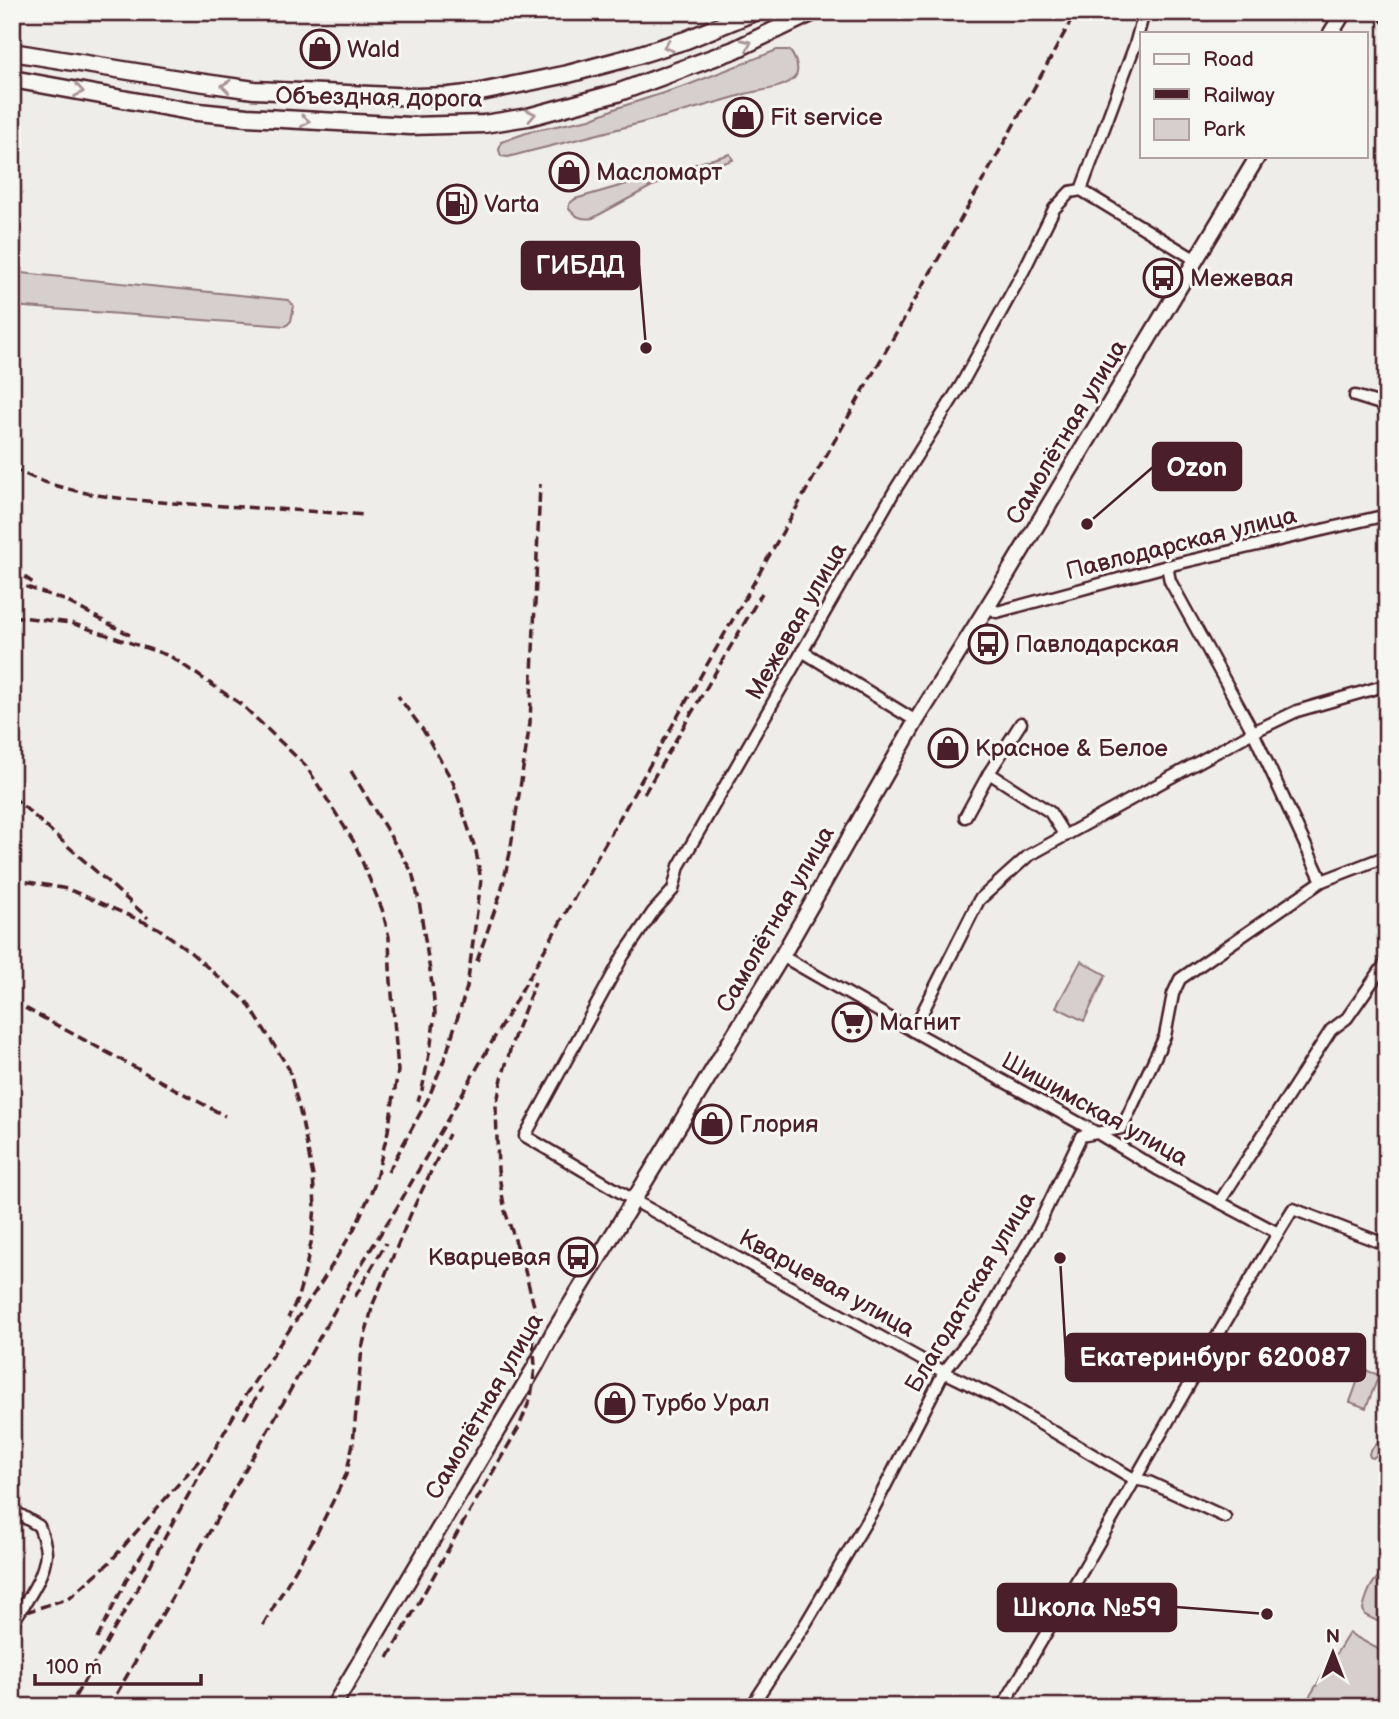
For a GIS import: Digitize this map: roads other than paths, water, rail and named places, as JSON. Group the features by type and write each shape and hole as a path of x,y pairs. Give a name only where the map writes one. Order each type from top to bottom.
{"main road":[{"name":"Объездная дорога","path":"12,52 254,90 405,97 449,96 555,77 628,58 686,40 754,12"},
{"name":"Объездная дорога","path":"12,79 189,111 247,117 410,126 484,124 528,117 617,93 734,50 813,12"},
{"path":"1332,32 1344,12"},
{"name":"Самолётная улица","path":"333,1707 633,1200 782,956 916,721 1257,158"}],"street":[{"path":"1144,12 1135,45 1081,190 1196,260"},
{"path":"1383,12 1387,18"},
{"name":"Межевая улица","path":"633,1200 525,1136 623,956 653,912 673,890 679,866 802,650 895,490 961,386 1054,209 1070,192 1081,190"},
{"path":"1355,396 1387,406"},
{"name":"Павлодарская улица","path":"988,606 997,612 1167,566 1387,515"},
{"path":"1167,566 1170,581 1253,732 1322,881"},
{"path":"802,650 916,721"},
{"path":"912,1031 979,900 1028,856 1253,732 1297,711 1387,685"},
{"path":"965,817 1021,723"},
{"path":"989,774 1050,812 1065,836"},
{"name":"Благодатская улица","path":"751,1707 806,1623 873,1510 944,1372 984,1320 1038,1226 1081,1136 1122,1128 1165,1036 1173,994 1180,979 1322,881 1387,856"},
{"name":"Шишимская улица","path":"782,956 1100,1134 1157,1169 1278,1233"},
{"path":"1220,1201 1331,1030 1347,1018 1387,961"},
{"name":"Кварцевая улица","path":"633,1200 944,1372 993,1396 1134,1479 1149,1482 1225,1517"},
{"path":"1002,1707 1293,1209 1387,1245"},
{"path":"12,1510 39,1526 46,1550 36,1584 12,1624"}],"railway":[{"path":"109,1707 351,1281 399,1204 528,979 1076,12"},
{"path":"12,468 58,486 108,497 364,515"},
{"path":"477,961 501,892 510,853 530,723 540,484"},
{"path":"12,568 33,583"},
{"path":"12,582 64,600 130,635"},
{"path":"644,794 762,593"},
{"path":"12,616 71,623 170,656 242,705 306,766 354,842 382,909 389,937 398,1071 388,1131 374,1186 354,1229 246,1394 69,1707"},
{"path":"388,1172 428,1099 446,1055 467,987 481,881 476,851 453,782 423,730 398,696"},
{"path":"351,771 412,872 419,901 435,1013 418,1101"},
{"path":"12,796 148,918"},
{"path":"12,879 68,889 158,928 189,951 247,1002 289,1069 313,1176 315,1207 312,1238 297,1300 288,1318"},
{"path":"388,1658 519,1427 531,1397 535,1367 535,1310 523,1263 505,1211 498,1170 496,1107 513,1040 535,982"},
{"path":"12,1001 225,1116"},
{"path":"263,1625 317,1533 346,1475 353,1443 362,1348 373,1304 412,1211 449,1134"},
{"path":"355,1297 386,1243"},
{"path":"244,1419 262,1387"},
{"path":"12,1618 69,1598 109,1563 202,1457"},
{"path":"97,1639 130,1573 162,1523"}],"place":[{"name":"Wald","path":"320,49"},
{"name":"Fit service","path":"743,117"},
{"name":"Масломарт","path":"569,172"},
{"name":"Varta","path":"457,204"},
{"name":"Межевая","path":"1163,278"},
{"name":"ГИБДД","path":"646,348"},
{"name":"Ozon","path":"1087,524"},
{"name":"Павлодарская","path":"988,644"},
{"name":"Красное & Белое","path":"948,748"},
{"name":"Магнит","path":"852,1022"},
{"name":"Глория","path":"712,1124"},
{"name":"Кварцевая","path":"578,1257"},
{"name":"Екатеринбург 620087","path":"1060,1258"},
{"name":"Турбо Урал","path":"615,1403"},
{"name":"Школа №59","path":"1267,1614"}]}
